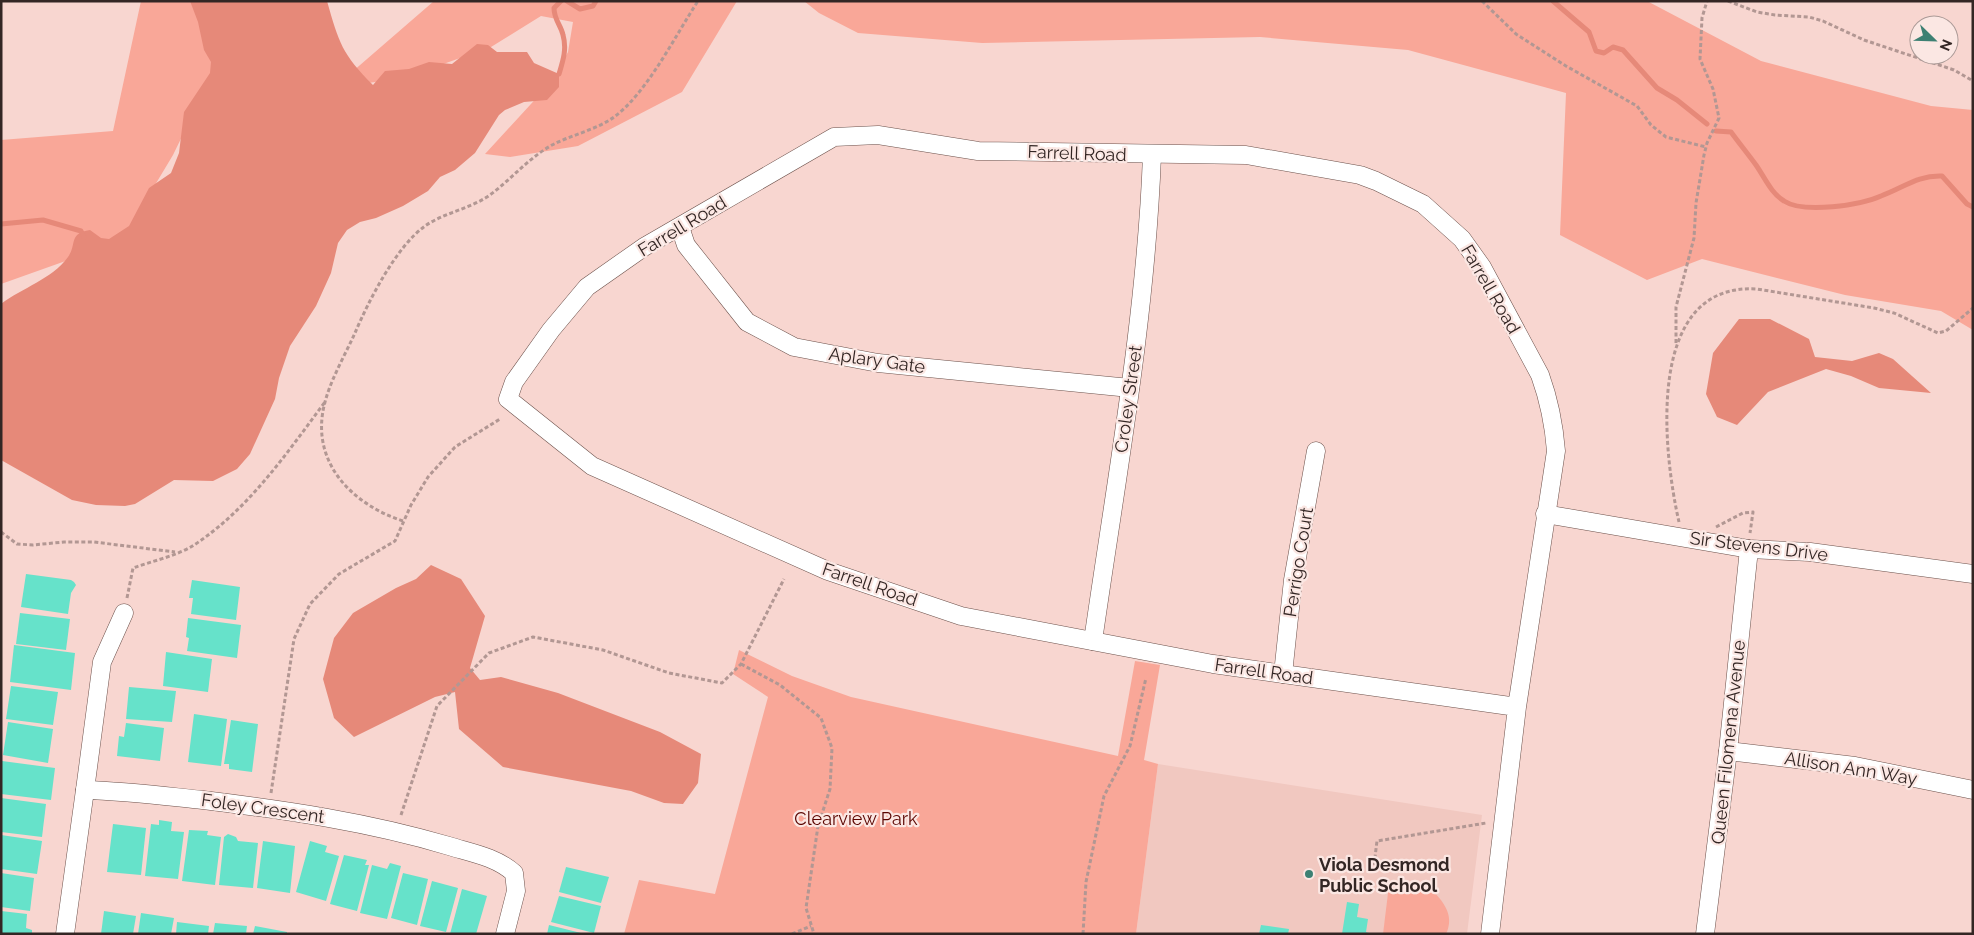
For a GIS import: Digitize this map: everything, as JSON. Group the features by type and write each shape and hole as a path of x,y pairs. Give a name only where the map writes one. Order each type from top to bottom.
{"street":[{"name":"Farrell Road","path":"1490,934 1517,707 1556,451 1555,432 1547,394 1540,375 1473,252 1450,226 1408,195 1360,175 1246,155 978,151 878,134 834,138 745,187 644,247 587,287 551,330 519,375 508,399 592,466 828,571 961,616 1203,663 1517,707"},
{"name":"Croley Street","path":"1093,641 1130,388 1149,233 1152,155"},
{"name":"Aplary Gate","path":"680,227 686,245 747,322 794,347 878,363 1130,388"},
{"name":"Perrigo Court","path":"1283,674 1293,580 1316,451"},
{"name":"Sir Stevens Drive","path":"1545,514 1749,549 1810,552 1973,574"},
{"name":"Queen Filomena Avenue","path":"1705,934 1728,751 1749,549"},
{"path":"65,934 102,662 124,614"},
{"name":"Allison Ann Way","path":"1728,751 1855,766 1973,790"},
{"name":"Foley Crescent","path":"85,790 115,790 269,808 332,818 433,842 503,863 514,873 516,891 505,934"}],"path":[{"path":"124,614 133,568 192,546 243,505 270,475 325,402 369,299 407,245 424,227 485,198 535,155 614,117 650,78 698,1"},
{"path":"1482,1 1516,34 1566,66 1637,106 1652,125 1666,137 1706,147"},
{"path":"1685,528 1679,524 1672,494 1666,426 1676,343 1676,307 1694,238 1696,204 1706,147 1719,118 1713,89 1700,59 1702,18 1707,1"},
{"path":"1728,1 1757,12 1810,17 1864,40 1954,70 1973,81"},
{"path":"1676,343 1692,318 1704,304 1724,291 1741,288 1874,308 1894,313 1938,333 1946,330 1973,308"},
{"path":"325,402 322,438 327,459 335,476 357,497 388,516 403,521"},
{"path":"269,808 294,639 310,604 340,574 395,541 403,521 428,477 454,447 500,419"},
{"path":"1711,529 1743,513 1753,512 1749,549"},
{"path":"1,532 17,544 94,542 176,552"},
{"path":"401,815 438,706 488,653 533,637 603,650 669,673 722,683 741,664 784,580"},
{"path":"741,664 780,685 821,718 832,748 830,790 818,826 806,908 814,934"},
{"path":"1083,934 1086,882 1104,796 1130,746 1146,678"},
{"path":"1374,865 1377,842 1486,823"},
{"path":"792,934 811,926"}],"shaded area":[{"path":"190,1 327,1 343,47 354,65 373,85 385,71 409,69 429,62 452,64 477,44 488,45 497,52 527,52 534,63 559,74 559,87 547,100 524,102 505,110 499,115 475,153 455,170 440,177 428,191 403,206 376,218 360,222 347,230 338,243 331,273 316,306 290,346 279,378 275,399 250,454 237,469 213,481 174,480 135,504 125,506 96,505 72,500 1,460 1,304 61,265 71,253 74,240 79,234 90,230 101,238 109,239 129,226 149,188 171,173 179,153 184,112 210,73 211,62 204,50 198,22"},
{"path":"1739,319 1770,319 1809,339 1815,357 1852,361 1879,353 1893,359 1931,393 1879,388 1851,376 1826,369 1768,392 1737,425 1717,417 1706,394 1713,353"},
{"path":"431,565 461,579 485,616 470,668 480,680 501,677 558,693 660,732 701,754 698,783 683,804 664,803 631,791 503,767 459,729 455,692 435,697 354,737 334,718 323,679 334,638 353,613 396,588 416,579"},
{"name":"Viola Desmond Public School","path":"1158,764 1482,815 1467,934 1136,934"}],"green space":[{"path":"141,1 215,1 211,77 173,155 116,250 74,258 1,284 1,140 113,131"},
{"path":"434,1 737,1 682,92 578,146 510,157 485,154 553,80 568,52 573,22 541,16 491,47 404,78 368,83 352,72"},
{"path":"804,1 1647,1 1761,61 1931,106 1973,110 1973,330 1941,311 1845,295 1702,259 1647,280 1560,235 1566,93 1408,50 1260,37 982,43 858,33 819,13"},
{"name":"Clearview Park","path":"739,650 792,676 851,697 1118,756 1135,661 1160,665 1144,760 1158,764 1136,934 624,934 639,880 715,894 768,697 733,674"},
{"path":"1389,885 1430,888 1446,909 1449,921 1446,934 1383,934"}],"building":[{"path":"26,574 74,582 76,585 71,593 68,614 21,607"},
{"path":"192,580 240,587 236,620 191,614 193,598 189,598"},
{"path":"20,613 70,619 66,650 16,644"},
{"path":"188,618 241,625 237,658 187,651 189,638 186,637"},
{"path":"14,645 75,653 71,690 10,682"},
{"path":"166,652 212,659 208,692 163,686"},
{"path":"11,686 58,692 53,725 6,719"},
{"path":"129,687 176,691 172,722 126,719"},
{"path":"194,714 227,719 221,766 188,762"},
{"path":"231,720 258,724 252,772 229,769 229,764 224,764"},
{"path":"8,722 53,729 48,763 3,755"},
{"path":"126,723 164,728 160,761 117,756 119,736 124,737"},
{"path":"2,761 55,768 51,800 1,794"},
{"path":"1,798 46,804 42,837 1,832"},
{"path":"159,820 172,822 171,831 184,832 178,879 145,876 151,824 159,825"},
{"path":"113,824 146,828 141,875 107,872"},
{"path":"189,830 208,831 207,835 221,837 215,885 182,881"},
{"path":"228,834 236,837 238,841 258,843 253,888 219,885 224,837"},
{"path":"1,835 42,841 37,874 1,869"},
{"path":"263,841 295,846 290,893 257,888"},
{"path":"310,841 327,846 325,852 339,856 326,901 296,892"},
{"path":"344,855 367,860 365,865 369,865 357,911 330,904"},
{"path":"390,863 401,866 387,919 360,913 372,865 387,869"},
{"path":"566,867 609,877 601,903 559,892"},
{"path":"1,873 34,878 30,911 1,907"},
{"path":"403,873 428,879 417,925 391,918"},
{"path":"432,881 458,888 446,932 420,926"},
{"path":"462,889 487,896 476,934 450,934"},
{"path":"559,896 601,906 594,933 551,922"},
{"path":"1347,902 1359,904 1357,917 1368,919 1366,932 1372,934 1342,934"},
{"path":"1,911 27,914 26,928 32,930 32,934 1,934"},
{"path":"104,911 136,916 133,934 101,934"},
{"path":"141,913 174,918 171,934 138,934"},
{"path":"177,922 209,926 208,934 176,934"},
{"path":"215,923 247,926 246,934 213,934"},
{"path":"549,925 581,933 581,934 547,934"},
{"path":"1261,925 1289,929 1288,934 1259,934"},
{"path":"255,926 287,932 287,934 253,934"}],"waterway":[{"path":"559,74 565,45 554,8 561,1"},
{"path":"567,1 580,9 593,6 596,1"},
{"path":"1553,1 1589,32 1596,51 1604,53 1613,47 1623,50 1657,88 1677,100 1707,124"},
{"path":"1716,131 1731,132 1775,194 1793,205 1818,208 1847,205 1881,196 1918,180 1942,176 1967,204 1973,207"},
{"path":"1,224 43,220 81,231 84,237"}],"place":[{"name":"Viola Desmond Public School","path":"1309,874"}]}
